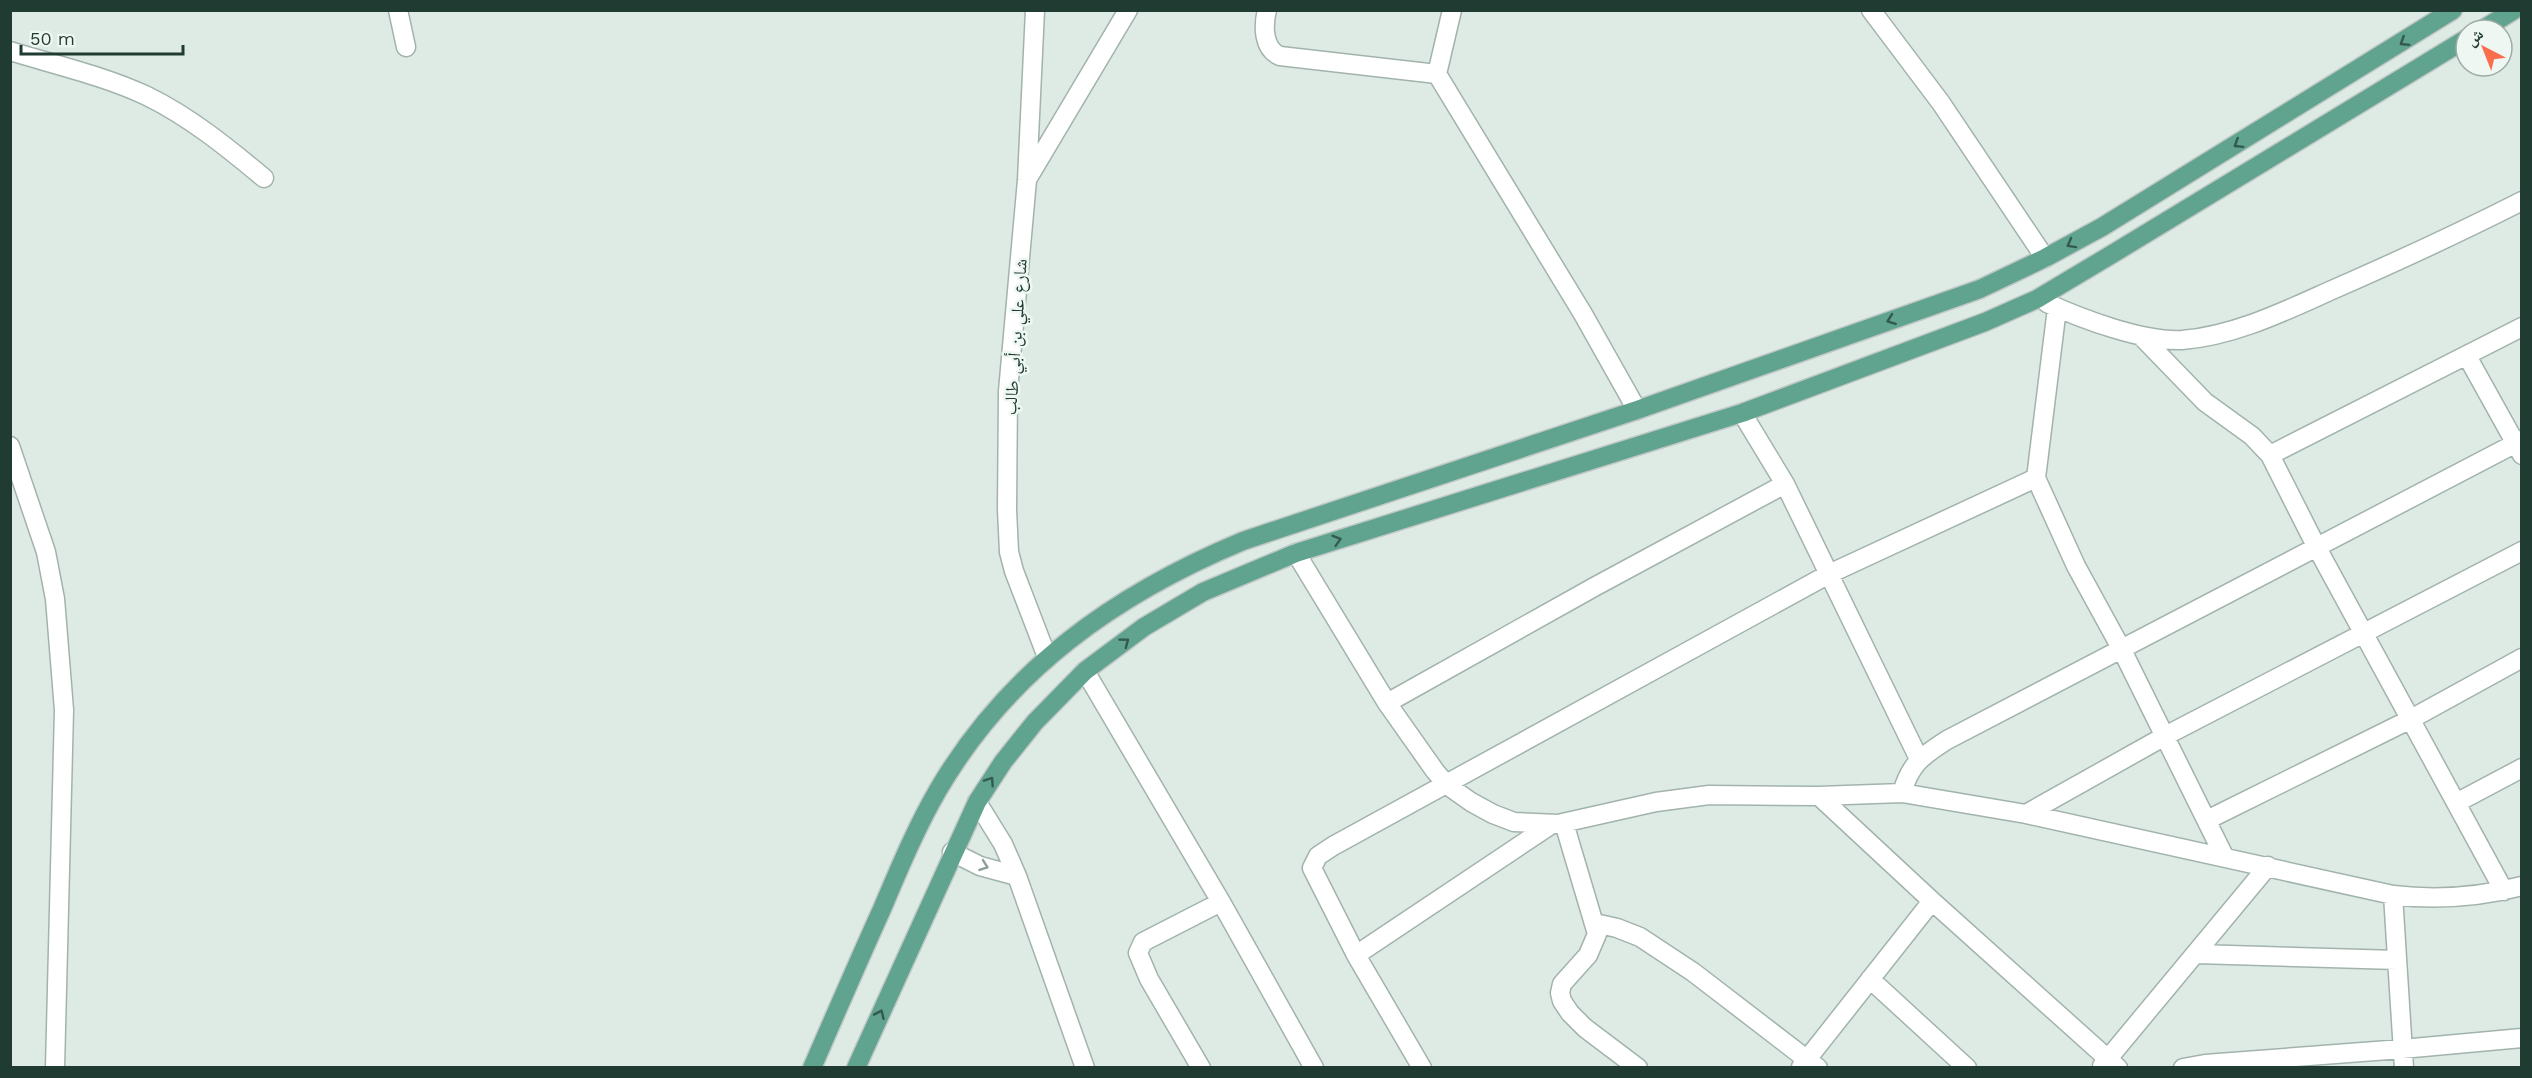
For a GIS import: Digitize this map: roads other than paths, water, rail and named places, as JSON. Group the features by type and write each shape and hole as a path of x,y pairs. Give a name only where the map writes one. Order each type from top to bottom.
{"main road":[{"path":"812,1068 915,833 939,788 977,733 1010,695 1047,657 1091,621 1191,563 1243,541 1637,410 1980,289 2045,258 2102,227 2453,10"},
{"path":"2501,18 2514,10"},
{"path":"856,1068 952,852 977,802 1003,762 1035,722 1085,671 1144,627 1203,592 1296,553 1742,413 1985,322 2037,299 2454,46"}],"street":[{"path":"398,10 406,47"},
{"name":"شارع علي بن أبي طالب","path":"1035,10 1027,180 1008,391 1006,510 1009,552 1014,572 1047,657"},
{"path":"1027,180 1128,10"},
{"path":"1267,10 1265,34 1268,46 1274,54 1437,74"},
{"path":"1452,10 1437,74 1583,314 1637,410"},
{"path":"1871,10 1941,103 2045,258"},
{"path":"10,51 114,82 147,96 180,114 228,148 264,178"},
{"path":"2037,299 2142,337 2181,340 2207,336 2247,325 2291,308 2429,248 2522,201"},
{"path":"2057,308 2036,478 2076,566 2122,650 2224,856"},
{"path":"2270,454 2522,327"},
{"path":"1296,553 1387,703 1419,751 1447,785 1492,814 1514,822 1558,824 1656,802 1709,795 1819,796 1902,793 2026,814 2392,895 2450,898 2513,888 2456,803 2316,546 2270,454 2252,436 2205,402 2142,337"},
{"path":"1902,793 1908,773 1919,759 1947,740 2316,546 2519,446 2467,356"},
{"path":"1742,413 1785,484 1919,759"},
{"path":"10,446 14,468 46,552 55,599 64,710 56,1068"},
{"path":"1422,1068 1356,955 1312,868 1314,862 1333,846 1829,574 2036,478"},
{"path":"1387,703 1596,585 1785,484"},
{"path":"2026,814 2165,736 2522,551"},
{"path":"2207,820 2411,719 2522,658"},
{"path":"1085,671 1221,902 1314,1068"},
{"path":"2456,803 2522,768"},
{"path":"1819,796 2109,1064 2268,866"},
{"path":"977,802 1003,844 1017,876 1085,1068"},
{"path":"1558,824 1597,934 1588,955 1562,984 1560,993 1562,1001 1585,1028 1638,1068"},
{"path":"1356,955 1558,824"},
{"path":"952,852 981,866 1017,876"},
{"path":"2392,895 2403,1058"},
{"path":"1595,923 1640,937 1693,972 1809,1065 1870,979 1932,901"},
{"path":"1201,1068 1149,979 1138,953 1143,942 1221,902"},
{"path":"2197,954 2397,960"},
{"path":"1870,979 1967,1068"},
{"path":"2183,1068 2205,1064 2403,1058 2522,1038"}]}
